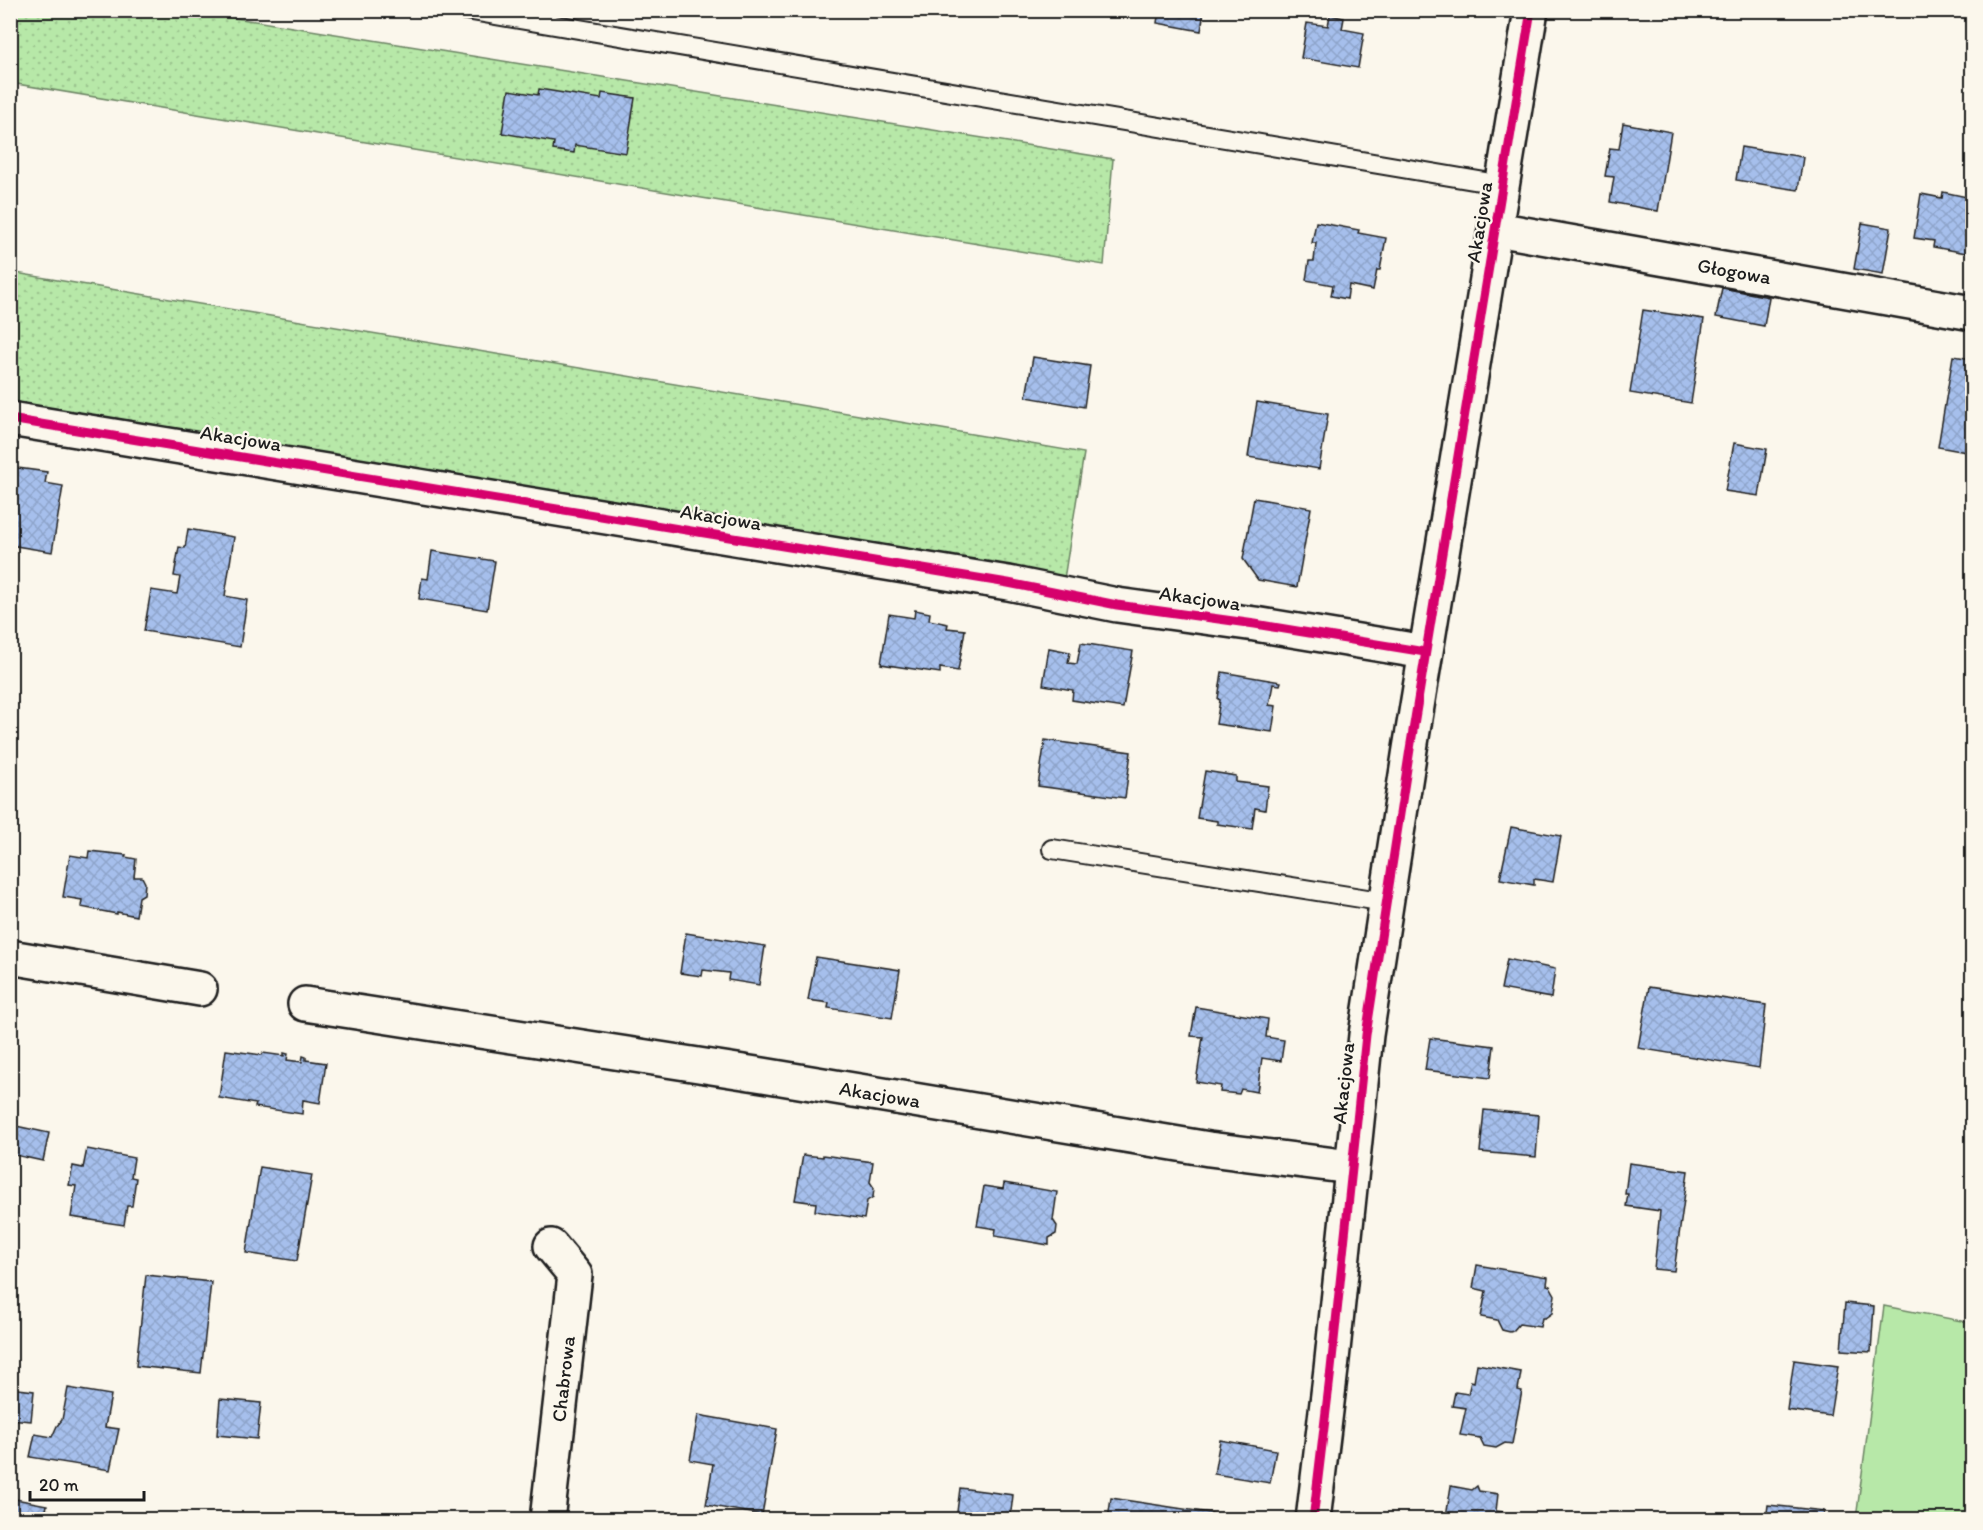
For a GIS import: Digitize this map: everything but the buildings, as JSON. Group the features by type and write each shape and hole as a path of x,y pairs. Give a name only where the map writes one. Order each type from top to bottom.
{"street":[{"name":"Akacjowa","path":"1313,1520 1366,1035 1425,652 1531,10"},
{"name":"Głogowa","path":"1496,229 1972,313"},
{"name":"Akacjowa","path":"10,419 1008,583 1117,605 1255,624 1425,652"},
{"path":"10,957 200,988"},
{"name":"Akacjowa","path":"305,1004 763,1074 1209,1149 1352,1167"},
{"name":"Chabrowa","path":"547,1520 575,1275 551,1246"}],"lane":[{"path":"466,10 1503,185"},
{"path":"1052,849 1386,902"}],"green space":[{"path":"10,11 192,11 1113,159 1104,265 11,83"},
{"path":"10,272 1084,453 1064,579 11,401"},
{"path":"1884,1306 1972,1323 1972,1519 1856,1519"}],"cycle path":[{"path":"1313,1520 1366,1035 1410,749 1531,10"},
{"path":"10,419 1008,583 1117,605 1255,624 1425,652"}]}
